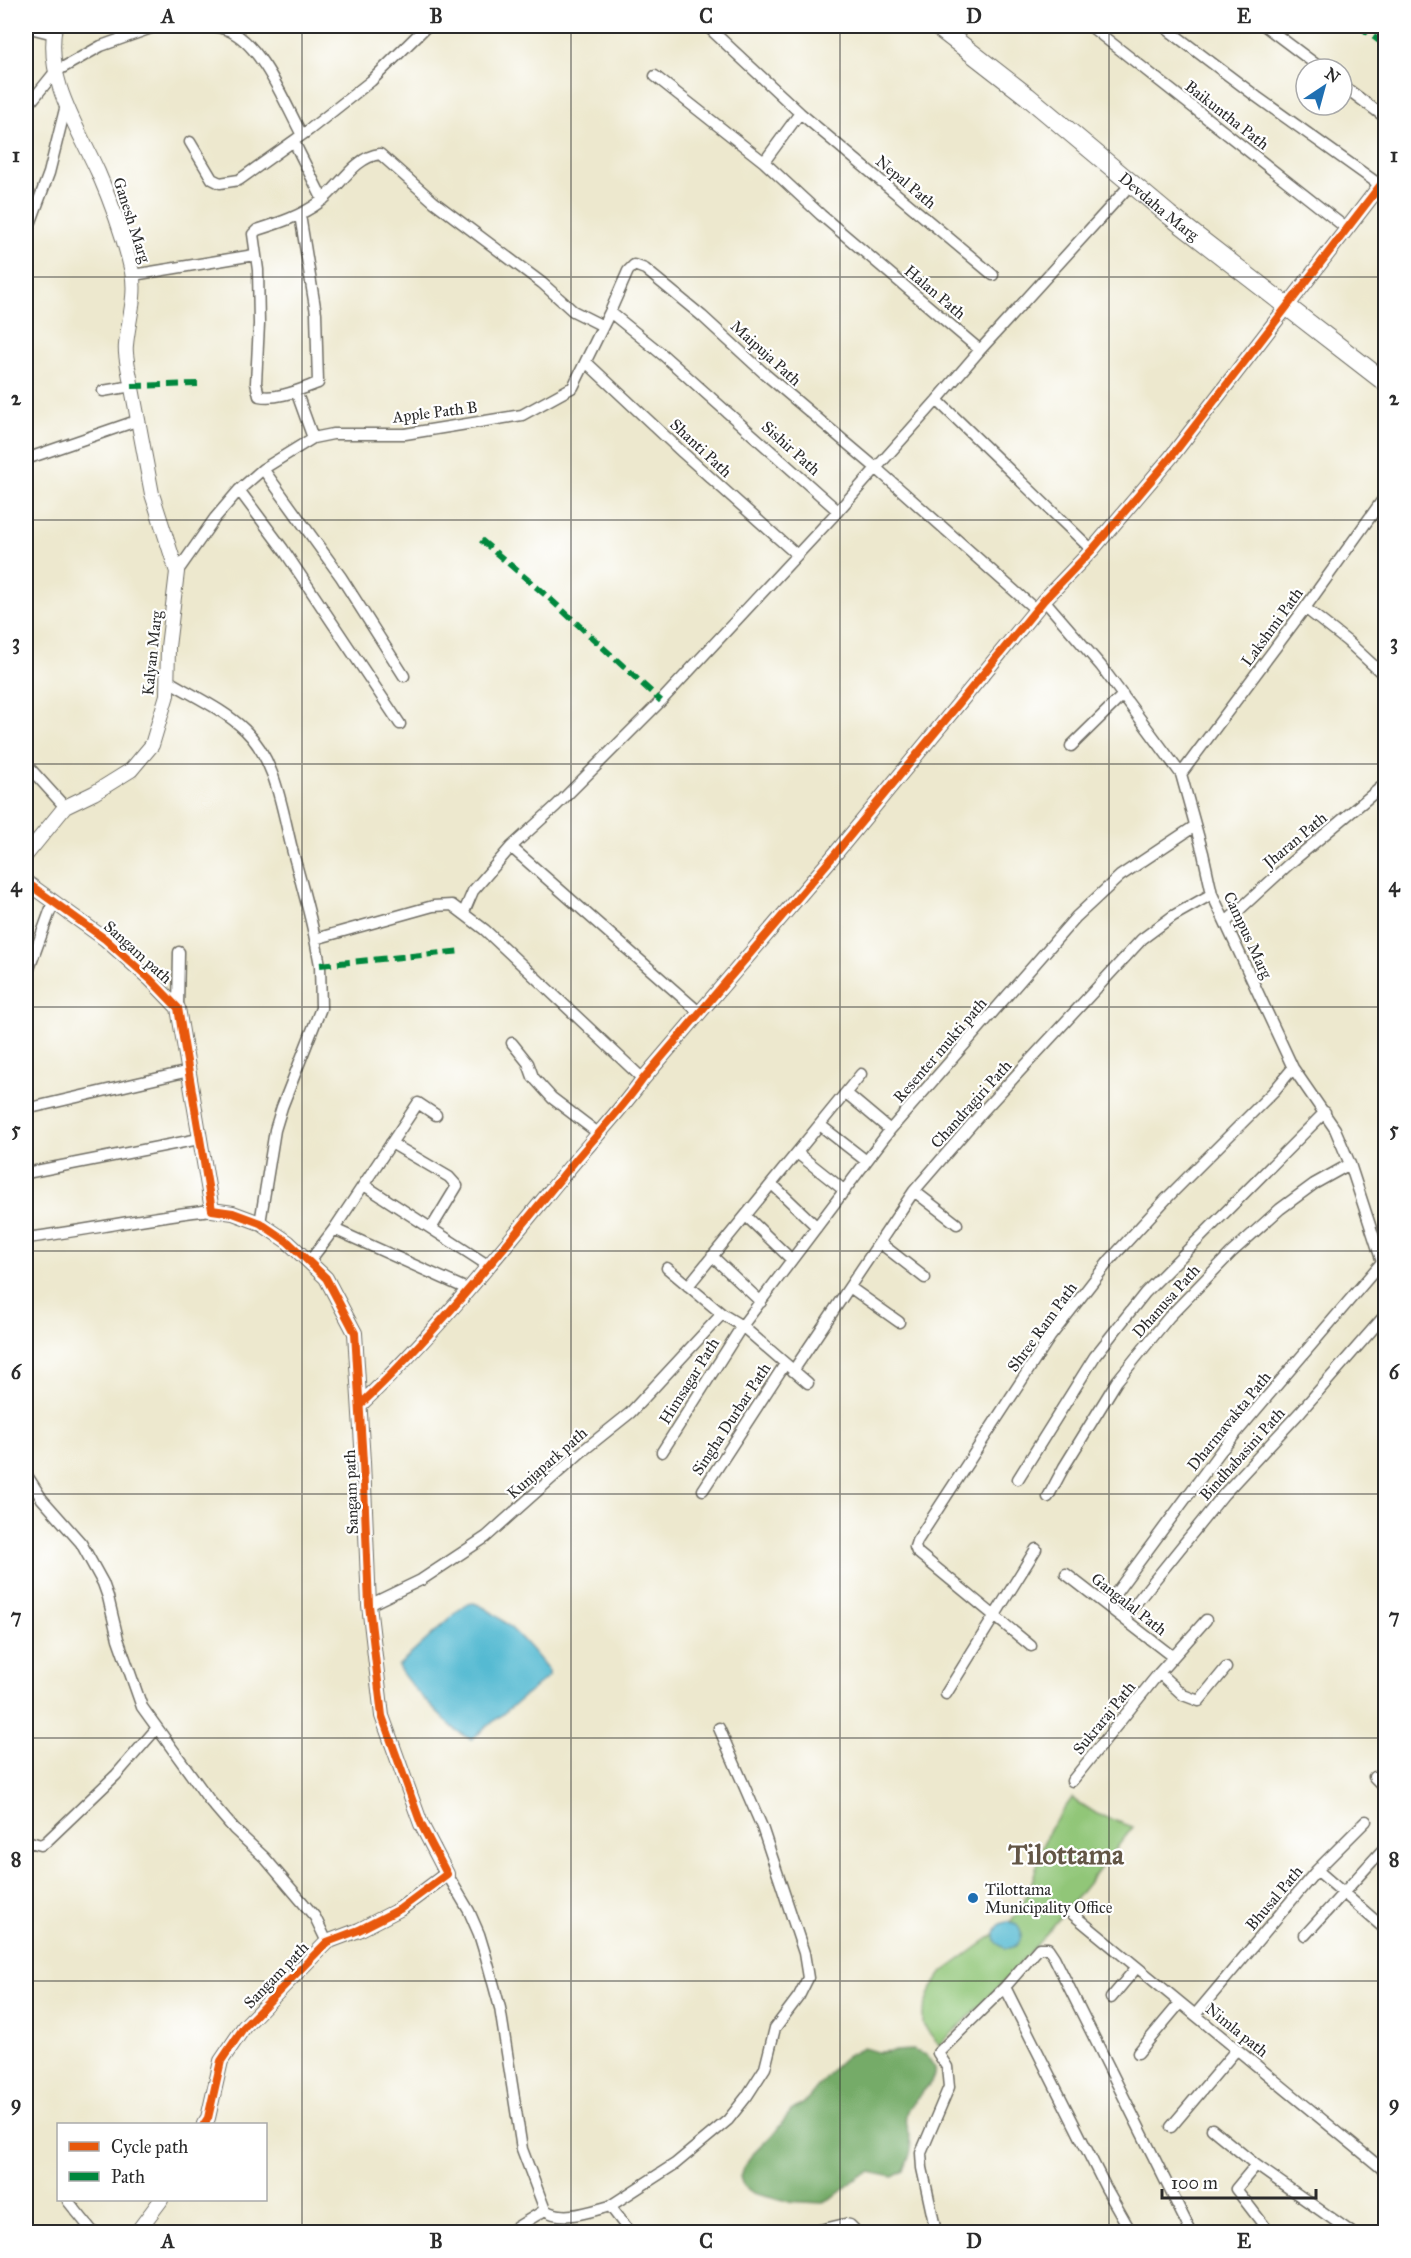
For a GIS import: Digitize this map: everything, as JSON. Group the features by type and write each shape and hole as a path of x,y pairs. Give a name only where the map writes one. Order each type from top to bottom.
{"main road":[{"name":"Devdaha Marg","path":"937,26 1169,215 1386,383"}],"street":[{"path":"26,108 55,72 101,46 157,26"},
{"path":"214,26 232,32 248,44 262,63 298,138 323,200"},
{"path":"190,142 213,179 220,183 239,180 298,138 370,81 427,26"},
{"name":"Nepal Path","path":"708,26 800,113 993,275"},
{"name":"Baikuntha Path","path":"1090,26 1346,228"},
{"path":"360,1405 407,1358 489,1266 598,1133 621,1109 643,1079 920,752 975,682 1171,457 1383,182 1257,97 1163,26"},
{"path":"1265,26 1306,57"},
{"path":"26,27 54,30"},
{"name":"Ganesh Marg","path":"54,30 55,72 66,105 113,207 126,247 132,276 132,299 126,347 132,386 152,494 177,572"},
{"name":"Halan Path","path":"655,76 764,162 821,215 980,350"},
{"path":"1354,94 1386,118"},
{"path":"26,235 50,172 66,105"},
{"path":"764,162 800,113"},
{"path":"300,215 316,313 318,383 269,397 259,396 257,392 258,270 254,255 253,234 257,230 300,215 323,200 344,176 370,156 380,154 434,202 542,284 573,311 603,326"},
{"path":"464,912 473,891 511,847 556,806 661,700 797,555 1132,183"},
{"path":"132,276 254,255"},
{"name":"Apple Path B","path":"177,572 239,490 263,469 313,438 333,434 405,434 522,415 573,387 628,271 634,265"},
{"name":"Maipuja Path","path":"634,265 645,269 702,316 765,374 1040,605"},
{"name":"Sishir Path","path":"610,312 663,355 838,510"},
{"name":"Shanti Path","path":"586,362 797,555"},
{"path":"103,391 132,386"},
{"path":"296,391 313,438"},
{"path":"937,400 1092,550"},
{"path":"26,459 139,420"},
{"path":"263,469 341,577 404,676"},
{"path":"239,490 283,549 400,724"},
{"name":"Lakshmi Path","path":"1181,774 1386,495"},
{"name":"Kalyan Marg","path":"26,855 65,807 94,793 131,770 152,745 167,695 168,647 177,572"},
{"name":"Campus Marg","path":"1040,605 1123,695 1181,774 1212,894 1293,1068 1335,1129 1350,1164 1384,1265"},
{"path":"1305,608 1347,641 1386,677"},
{"path":"167,680 231,718 247,732 261,752 271,772 279,798 306,897 320,965 321,1008 279,1115 260,1222"},
{"path":"1071,746 1123,695"},
{"path":"26,764 65,807"},
{"name":"Jharan Path","path":"1226,922 1288,865 1384,789"},
{"name":"Resenter mukti path","path":"742,1326 845,1191 865,1160 1076,917 1120,876 1195,826"},
{"path":"511,847 700,1013"},
{"name":"Sangam path","path":"26,882 105,939 150,979 178,1008"},
{"name":"Chandragiri Path","path":"789,1367 850,1288 914,1191 984,1110 1142,939 1173,916 1212,894"},
{"path":"26,977 53,903"},
{"path":"315,939 433,906 452,905 464,912 643,1079"},
{"path":"26,1238 212,1210 178,1008 179,952"},
{"path":"512,1043 528,1063 533,1077 552,1098 598,1133"},
{"name":"Shree Ram Path","path":"995,1617 917,1552 915,1547 917,1541 1050,1337 1109,1261 1167,1198 1274,1091 1293,1068"},
{"path":"26,1109 189,1071"},
{"path":"688,1286 861,1074"},
{"path":"846,1093 890,1130"},
{"path":"309,1262 334,1229 418,1103 436,1115"},
{"path":"1018,1479 1095,1356 1145,1293 1325,1112"},
{"path":"820,1125 865,1160"},
{"path":"26,1173 199,1139"},
{"path":"391,1143 449,1177 456,1186 432,1227"},
{"path":"797,1153 845,1191"},
{"name":"Dhanusa Path","path":"1048,1497 1117,1381 1168,1317 1231,1253 1280,1209 1314,1184 1350,1164"},
{"path":"772,1184 817,1227"},
{"path":"364,1185 489,1266"},
{"path":"914,1191 957,1224"},
{"name":"Sangam path","path":"205,2123 208,2118 221,2061 244,2027 327,1942 360,1930 399,1909 447,1874 422,1824 382,1716 369,1605 355,1333 327,1278 288,1242 260,1222 233,1213 212,1210"},
{"path":"746,1216 792,1260"},
{"path":"334,1229 467,1289"},
{"path":"880,1243 925,1278"},
{"path":"712,1256 761,1302"},
{"name":"Dharmavakta Path","path":"1107,1605 1220,1452 1384,1265"},
{"path":"667,1268 722,1314 742,1326 808,1383"},
{"path":"850,1288 899,1322"},
{"name":"Kunjapark path","path":"369,1605 421,1580 486,1537 580,1453 630,1413 722,1314"},
{"name":"Bindhabasini Path","path":"1124,1618 1224,1494 1386,1314"},
{"name":"Himsagar Path","path":"662,1452 742,1326"},
{"name":"Singha Durbar Path","path":"703,1490 789,1367"},
{"path":"26,1474 42,1498 81,1543 103,1582 135,1692 142,1707 210,1801 234,1829 266,1858 310,1911 327,1942"},
{"path":"946,1694 1036,1549"},
{"name":"Gangalal Path","path":"1066,1574 1173,1657"},
{"path":"995,1617 1031,1646"},
{"name":"Sukraraj Path","path":"1072,1781 1159,1673 1206,1620"},
{"path":"1159,1673 1183,1695 1199,1701 1226,1668"},
{"path":"26,1845 30,1842 41,1845 46,1842 116,1775 157,1728"},
{"path":"447,1874 469,1911 500,2008 522,2149 545,2211 558,2216 578,2214 610,2205 675,2164 728,2120 765,2068 776,2028 799,1996 808,1978 804,1953 762,1827 719,1728"},
{"path":"1374,1777 1386,1789"},
{"path":"1317,1870 1366,1821"},
{"path":"1305,1935 1386,1846"},
{"name":"Bhusal Path","path":"1195,2015 1317,1870 1386,1930"},
{"name":"Nimla path","path":"1070,1912 1386,2172"},
{"path":"936,2232 922,2168 921,2153 949,2087 947,2067 938,2053 1005,1987 1039,1948 1048,1948 1054,1957 1191,2232"},
{"path":"1111,1998 1137,1967"},
{"path":"1005,1987 1106,2188 1131,2232"},
{"path":"1138,2054 1180,2003"},
{"path":"1171,2127 1237,2049"},
{"path":"1212,2129 1256,2165 1351,2232"},
{"path":"1256,2165 1236,2188 1269,2232"},
{"path":"68,2201 93,2232"},
{"path":"137,2232 160,2201"},
{"path":"610,2205 630,2232"},
{"path":"509,2232 545,2211"},
{"path":"811,2232 845,2224 850,2225 857,2232"},
{"path":"1381,2232 1386,2232"}],"green space":[{"path":"1072,1798 1097,1814 1133,1827 1017,1967 939,2045 923,2025 923,2013 932,1987 943,1972 995,1934 996,1939 1014,1924 1010,1922 1020,1909 1030,1888 1048,1831"},
{"path":"863,2048 878,2052 912,2050 927,2055 934,2068 929,2085 907,2111 906,2125 911,2148 904,2171 893,2177 869,2172 823,2203 784,2201 753,2193 744,2186 741,2177 744,2166 751,2156 776,2131 791,2111 804,2103 834,2067 845,2057"}],"water":[{"path":"474,1603 495,1615 515,1632 549,1671 549,1676 472,1739 455,1729 432,1707 398,1666 460,1609 467,1604"},
{"path":"1008,1922 1017,1926 1021,1935 1017,1944 1008,1948 999,1944 995,1935 999,1926"}],"marked path":[{"path":"1359,26 1386,46"},
{"path":"132,386 198,384"},
{"path":"481,540 548,597 661,701"},
{"path":"320,965 462,951"}],"cycle path":[{"path":"360,1405 414,1351 513,1237 643,1079 831,859 1044,600 1092,550 1171,457 1386,178"},
{"path":"26,882 105,939 150,979 178,1008 212,1210 233,1213 260,1223 288,1242 326,1278 355,1333 369,1605 382,1716 421,1824 447,1874 400,1909 359,1930 327,1942 244,2027 221,2061 208,2118 205,2123"}],"place":[{"name":"Tilottama Municipality Office","path":"973,1898"}],"district":[{"name":"Tilottama","path":"1066,1854"}]}
